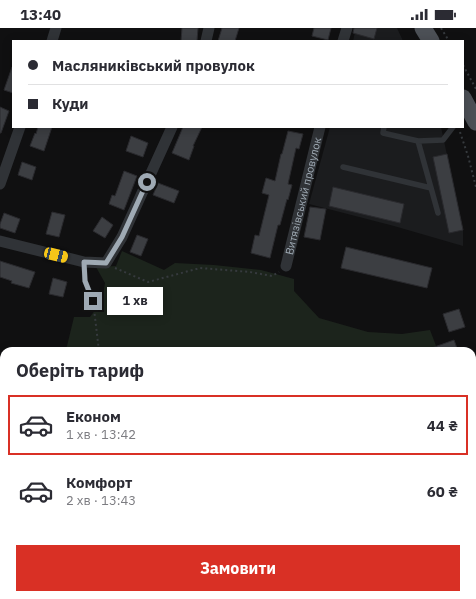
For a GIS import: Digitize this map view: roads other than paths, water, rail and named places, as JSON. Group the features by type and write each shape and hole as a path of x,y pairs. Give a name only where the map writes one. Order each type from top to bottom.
{"main road":[{"path":"423,28 430,40"}],"street":[{"path":"52,40 56,28"},
{"path":"206,40 209,28"},
{"path":"343,40 347,28"},
{"path":"0,184 20,128"},
{"path":"0,241 84,262 106,263 122,237 172,128"},
{"name":"Витязівський провулок","path":"286,266 320,128"}],"lane":[{"path":"384,128 383,133 418,141 444,140 452,128"},
{"path":"418,141 438,213"},
{"path":"343,167 431,188"},
{"path":"84,262 85,281 93,301"}]}
